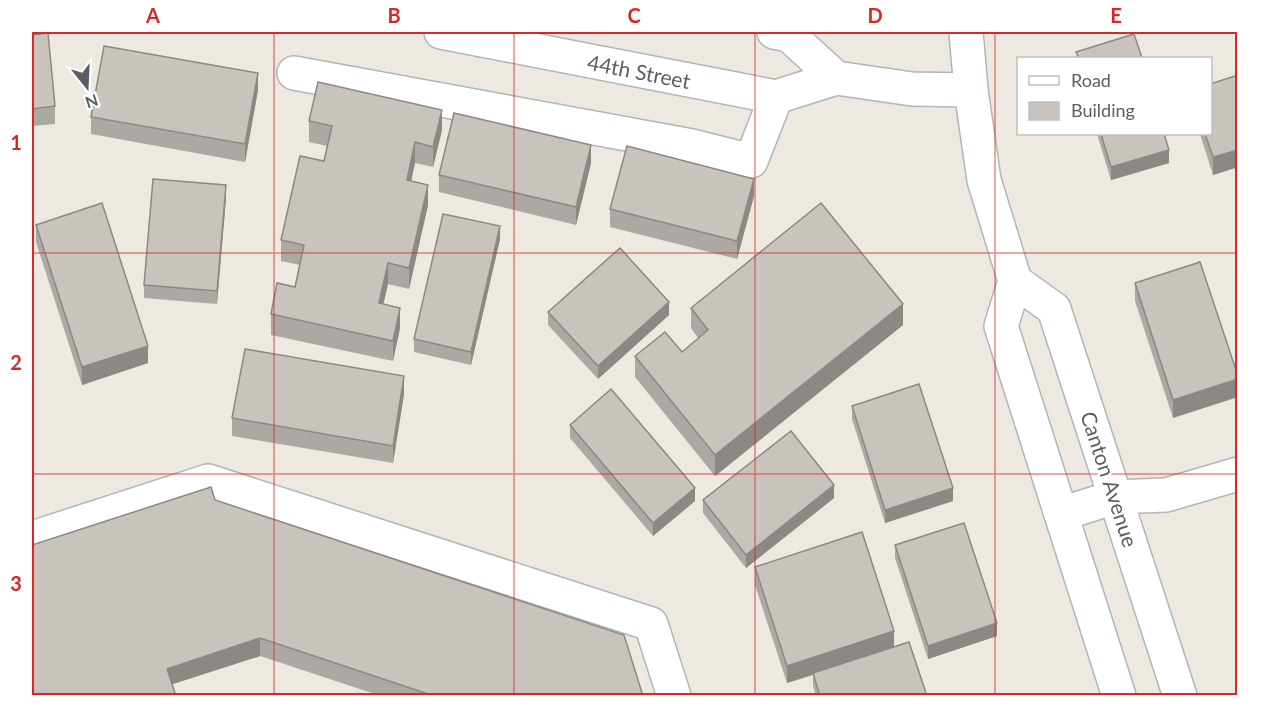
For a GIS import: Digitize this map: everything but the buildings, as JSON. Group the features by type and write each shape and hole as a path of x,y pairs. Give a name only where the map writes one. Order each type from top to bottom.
{"street":[{"name":"44th Street","path":"441,32 776,98 836,78 912,89 971,90"},
{"path":"774,32 789,35 836,78"},
{"path":"966,32 971,90 984,180 1015,281 1001,326 1119,696"},
{"path":"294,73 670,142 751,161 776,98"},
{"name":"Canton Avenue","path":"1015,281 1054,309 1180,696"},
{"path":"1061,514 1115,497 1166,495 1238,474"},
{"path":"32,538 208,481 453,557 651,624 674,696"}]}
